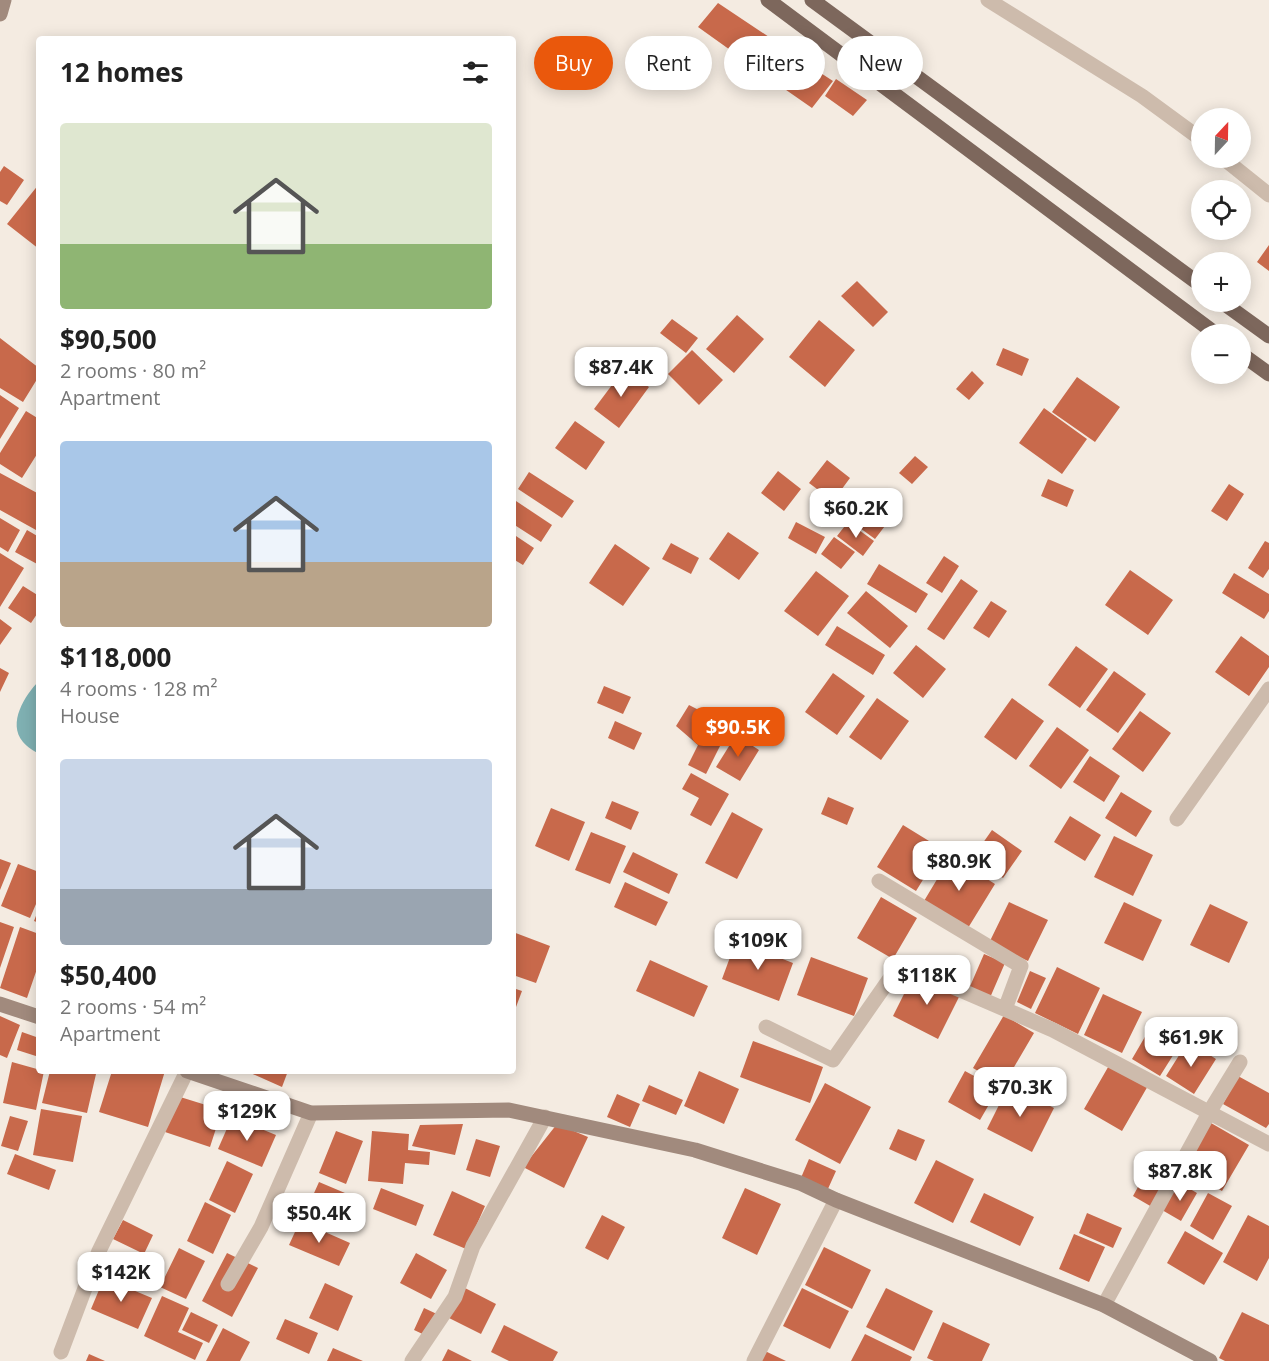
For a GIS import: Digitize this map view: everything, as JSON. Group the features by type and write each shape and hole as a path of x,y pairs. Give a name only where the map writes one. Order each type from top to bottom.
{"main road":[{"path":"768,0 1203,324"},
{"path":"812,0 1191,278"},
{"path":"1236,312 1269,336"},
{"path":"1251,361 1269,374"}],"street":[{"path":"0,14 4,0"},
{"path":"988,0 1142,96 1191,132"},
{"path":"1235,168 1269,195"},
{"path":"1177,819 1269,689"},
{"path":"879,881 1021,966 1005,1009"},
{"path":"766,1027 833,1060 900,964 1053,1030 1269,1144"},
{"path":"0,1004 36,1016"},
{"path":"1104,1305 1210,1111 1240,1062"},
{"path":"61,1352 99,1251 186,1074"},
{"path":"196,1074 311,1113 509,1110 695,1150 800,1183 836,1200 1104,1305 1210,1361"},
{"path":"228,1284 261,1227 311,1113"},
{"path":"412,1361 455,1297 472,1246 545,1117"},
{"path":"754,1361 836,1200"}],"water":[{"path":"36,685 36,752 23,742 17,726 17,718 28,694"}],"building":[{"path":"718,3 768,36 724,36 724,46 698,27"},
{"path":"825,76 833,81 812,108 786,90 825,90"},
{"path":"836,79 837,90 852,90 867,100 853,116 825,96"},
{"path":"4,166 24,180 7,205 0,201 0,172"},
{"path":"36,188 36,247 7,224"},
{"path":"1269,245 1269,271 1257,262"},
{"path":"857,281 888,312 873,327 841,296"},
{"path":"737,315 764,339 734,373 706,349"},
{"path":"672,319 698,338 686,353 660,333"},
{"path":"819,320 855,350 825,387 789,357"},
{"path":"0,338 36,366 36,381 23,402 0,388"},
{"path":"1003,348 1029,359 1022,376 996,365"},
{"path":"692,350 723,380 699,405 668,374"},
{"path":"624,369 649,387 619,428 594,409"},
{"path":"972,371 984,383 969,400 956,389"},
{"path":"1077,377 1120,407 1095,442 1052,412"},
{"path":"0,395 19,408 0,439"},
{"path":"1044,408 1087,439 1062,474 1019,443"},
{"path":"26,411 36,417 36,456 22,478 0,464 0,453"},
{"path":"575,421 605,442 586,470 555,448"},
{"path":"915,456 928,467 912,484 899,473"},
{"path":"827,460 850,478 833,501 809,483"},
{"path":"778,471 801,489 784,511 761,493"},
{"path":"529,472 574,501 562,518 518,489"},
{"path":"0,473 36,492 36,530 0,510"},
{"path":"1048,479 1074,490 1067,507 1041,496"},
{"path":"1229,484 1244,494 1227,521 1211,511"},
{"path":"865,499 891,518 875,539 849,520"},
{"path":"516,501 552,525 541,542 516,526"},
{"path":"0,518 20,530 8,552 0,547"},
{"path":"796,522 825,537 816,554 788,538"},
{"path":"848,522 874,541 863,556 837,536"},
{"path":"27,530 36,535 36,563 15,552"},
{"path":"728,532 759,553 739,580 709,559"},
{"path":"516,536 534,548 523,565 516,561"},
{"path":"834,537 855,552 841,569 821,554"},
{"path":"1265,541 1269,543 1269,569 1263,578 1248,568"},
{"path":"671,543 699,558 691,574 662,559"},
{"path":"615,544 650,568 623,606 589,583"},
{"path":"0,553 24,568 0,607"},
{"path":"944,556 959,566 942,593 926,583"},
{"path":"879,564 928,594 916,613 867,584"},
{"path":"1130,570 1173,600 1148,635 1105,605"},
{"path":"816,571 849,596 818,636 784,611"},
{"path":"1234,573 1269,594 1269,611 1264,619 1222,593"},
{"path":"961,579 978,591 944,640 927,629"},
{"path":"23,586 36,594 36,616 31,623 8,608"},
{"path":"866,591 908,626 890,648 847,613"},
{"path":"991,601 1007,611 989,638 973,628"},
{"path":"0,619 12,628 0,645"},
{"path":"837,626 885,655 873,675 825,645"},
{"path":"1241,636 1269,656 1269,667 1249,696 1215,672"},
{"path":"916,645 946,669 923,698 893,673"},
{"path":"1076,646 1108,669 1080,708 1048,685"},
{"path":"0,668 9,673 0,692"},
{"path":"1114,671 1146,694 1118,733 1086,710"},
{"path":"833,673 865,696 837,735 805,712"},
{"path":"604,686 631,697 623,714 597,703"},
{"path":"877,698 909,721 881,760 849,737"},
{"path":"1012,698 1044,721 1016,760 984,737"},
{"path":"689,705 730,726 706,774 688,765 698,745 676,726"},
{"path":"1140,711 1171,733 1143,772 1112,749"},
{"path":"615,721 642,733 634,750 608,738"},
{"path":"1057,727 1089,750 1061,789 1029,766"},
{"path":"736,735 759,750 740,781 716,767"},
{"path":"1090,756 1120,776 1104,802 1073,782"},
{"path":"691,773 729,794 711,826 690,815 699,798 682,789"},
{"path":"1121,792 1152,811 1136,837 1105,818"},
{"path":"828,797 854,808 847,825 821,814"},
{"path":"612,801 639,812 631,830 605,818"},
{"path":"551,808 585,822 569,861 535,846"},
{"path":"732,812 763,829 737,879 705,863"},
{"path":"1070,816 1101,835 1085,861 1054,842"},
{"path":"903,825 942,849 916,891 877,867"},
{"path":"992,830 1022,851 1003,878 973,857"},
{"path":"591,832 626,846 610,884 575,870"},
{"path":"1114,836 1153,855 1133,896 1094,877"},
{"path":"633,852 678,874 669,894 623,872"},
{"path":"951,856 995,884 968,928 924,901"},
{"path":"0,859 11,863 0,890"},
{"path":"18,864 36,871 36,904 30,918 1,906"},
{"path":"625,882 668,902 656,926 614,907"},
{"path":"881,897 917,918 893,959 857,938"},
{"path":"1009,902 1048,920 1028,961 989,943"},
{"path":"1124,902 1162,920 1143,961 1104,943"},
{"path":"1210,904 1248,922 1229,963 1190,945"},
{"path":"0,922 14,927 0,968"},
{"path":"20,927 36,933 36,972 27,998 0,988"},
{"path":"516,933 550,946 536,983 516,976"},
{"path":"736,941 793,963 779,1001 722,979"},
{"path":"984,954 1005,963 989,1000 968,991"},
{"path":"811,957 868,978 854,1016 797,995"},
{"path":"650,960 708,986 694,1017 636,991"},
{"path":"1057,967 1100,988 1078,1034 1035,1013"},
{"path":"1030,971 1046,978 1031,1009 1017,1002"},
{"path":"915,972 960,995 938,1039 893,1016"},
{"path":"516,989 522,991 516,1007"},
{"path":"1103,994 1142,1012 1122,1053 1084,1035"},
{"path":"1004,1015 1034,1033 1003,1086 973,1068"},
{"path":"0,1016 20,1025 7,1058 0,1055"},
{"path":"1153,1023 1182,1041 1160,1076 1132,1059"},
{"path":"22,1032 36,1037 36,1056 17,1050"},
{"path":"753,1041 823,1067 810,1103 740,1077"},
{"path":"1188,1041 1216,1059 1194,1094 1166,1076"},
{"path":"12,1062 36,1069 36,1074 43,1074 36,1110 3,1103"},
{"path":"1111,1062 1149,1084 1122,1131 1084,1109"},
{"path":"699,1071 739,1089 724,1124 684,1106"},
{"path":"965,1071 998,1089 980,1120 948,1102"},
{"path":"49,1074 96,1074 87,1113 42,1103"},
{"path":"111,1074 164,1074 148,1127 99,1112"},
{"path":"253,1074 287,1074 282,1087"},
{"path":"1238,1076 1269,1093 1269,1124 1266,1128 1223,1104"},
{"path":"825,1083 871,1107 840,1164 795,1140"},
{"path":"649,1085 683,1100 676,1115 642,1101"},
{"path":"1009,1085 1054,1108 1032,1152 987,1129"},
{"path":"617,1094 640,1104 630,1127 607,1117"},
{"path":"177,1096 222,1110 210,1147 165,1132"},
{"path":"41,1109 82,1116 73,1162 33,1155"},
{"path":"10,1116 28,1121 18,1151 1,1146"},
{"path":"232,1117 276,1135 262,1167 218,1149"},
{"path":"1211,1123 1249,1145 1222,1191 1184,1169"},
{"path":"463,1124 455,1155 412,1146 420,1125"},
{"path":"557,1124 588,1137 564,1188 523,1167"},
{"path":"898,1129 925,1140 916,1161 889,1149"},
{"path":"336,1131 363,1141 346,1184 319,1173"},
{"path":"372,1131 409,1134 408,1150 430,1152 429,1165 405,1163 403,1184 368,1181"},
{"path":"476,1139 500,1146 490,1177 466,1170"},
{"path":"15,1154 56,1170 49,1190 7,1174"},
{"path":"809,1159 836,1171 827,1191 800,1180"},
{"path":"936,1160 974,1179 953,1223 914,1203"},
{"path":"227,1161 253,1174 235,1213 209,1200"},
{"path":"1149,1167 1168,1179 1152,1207 1133,1196"},
{"path":"319,1182 345,1193 333,1222 306,1211"},
{"path":"1178,1182 1197,1193 1181,1221 1162,1210"},
{"path":"381,1188 424,1205 416,1226 373,1209"},
{"path":"745,1188 781,1204 757,1255 722,1238"},
{"path":"452,1191 485,1206 466,1249 433,1235"},
{"path":"984,1193 1034,1217 1020,1246 970,1222"},
{"path":"1208,1193 1232,1206 1213,1240 1190,1226"},
{"path":"205,1202 231,1215 213,1254 187,1241"},
{"path":"1087,1213 1122,1228 1113,1248 1079,1233"},
{"path":"602,1215 625,1227 608,1260 585,1248"},
{"path":"1248,1215 1269,1226 1269,1258 1257,1281 1223,1262"},
{"path":"123,1220 153,1235 144,1254 113,1239"},
{"path":"300,1221 350,1243 339,1266 289,1245"},
{"path":"1185,1231 1223,1253 1204,1285 1167,1263"},
{"path":"1074,1234 1105,1247 1089,1282 1059,1269"},
{"path":"824,1247 871,1270 852,1309 805,1285"},
{"path":"179,1248 205,1261 186,1299 160,1287"},
{"path":"227,1253 258,1268 232,1317 202,1301"},
{"path":"416,1253 447,1270 431,1299 400,1283"},
{"path":"104,1278 152,1298 138,1329 91,1309"},
{"path":"325,1283 353,1296 338,1331 309,1318"},
{"path":"465,1288 496,1304 481,1334 449,1318"},
{"path":"802,1288 849,1311 830,1349 783,1326"},
{"path":"886,1288 933,1311 914,1351 866,1327"},
{"path":"162,1296 189,1308 178,1332 203,1343 195,1360 144,1336"},
{"path":"424,1308 439,1315 429,1337 414,1330"},
{"path":"191,1312 218,1325 209,1343 182,1330"},
{"path":"1242,1312 1269,1325 1269,1361 1225,1361 1219,1358"},
{"path":"285,1319 318,1333 309,1354 276,1339"},
{"path":"943,1322 990,1344 982,1361 934,1361 927,1358"},
{"path":"504,1325 558,1352 553,1361 509,1361 491,1352"},
{"path":"223,1328 250,1342 240,1361 206,1361"},
{"path":"865,1334 912,1357 910,1361 851,1361"},
{"path":"333,1348 363,1361 327,1361"},
{"path":"448,1349 472,1361 442,1361"},
{"path":"765,1351 786,1361 760,1361"},
{"path":"89,1354 105,1361 86,1361"}]}
